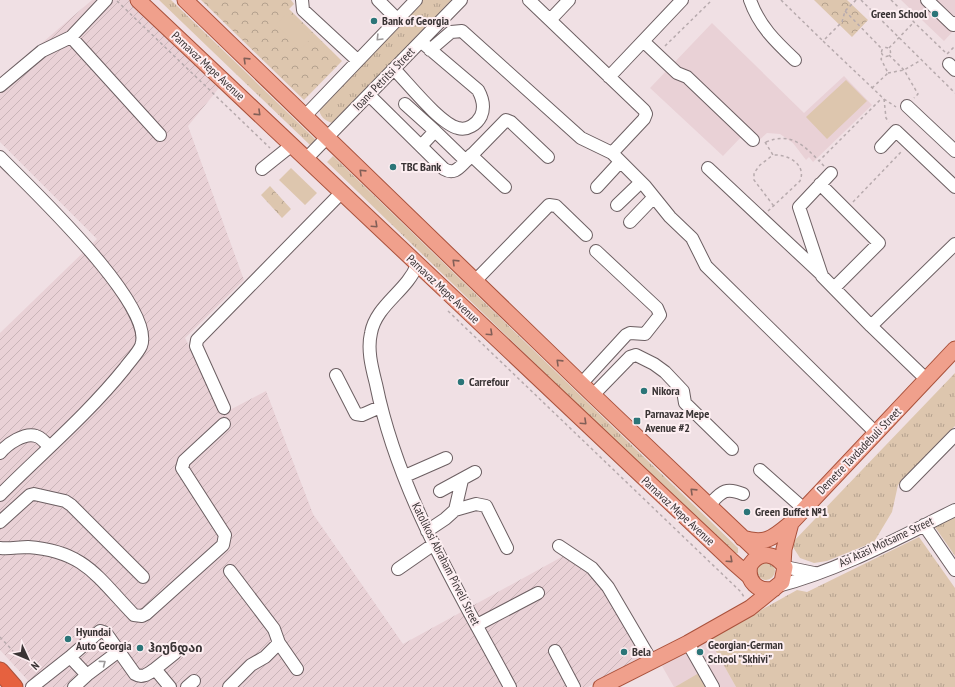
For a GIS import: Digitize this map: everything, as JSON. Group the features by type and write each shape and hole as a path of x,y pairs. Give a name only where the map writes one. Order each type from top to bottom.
{"highway":[{"path":"0,671 14,687"}],"main road":[{"name":"Parnavaz Mepe Avenue","path":"138,0 751,580"},
{"name":"Parnavaz Mepe Avenue","path":"185,0 741,538 763,555"},
{"name":"Demetre Tavdadebuli Street","path":"784,565 784,549 791,523 955,349"},
{"path":"763,555 773,538 791,523"},
{"path":"741,538 752,541 773,538"},
{"path":"601,687 688,643 750,608 776,587 784,578 784,565 778,558 763,555 756,558 750,566 750,608"},
{"path":"751,580 763,590 776,587"}],"street":[{"path":"0,86 42,51 71,37 106,0"},
{"path":"302,0 303,10 357,60"},
{"path":"378,0 398,19"},
{"path":"305,116 416,0"},
{"name":"Ioane Petritsi Street","path":"306,159 461,0"},
{"path":"529,0 644,110 646,114 598,187"},
{"path":"550,20 568,0"},
{"path":"609,78 682,0"},
{"path":"750,0 754,12 765,30 794,60"},
{"path":"927,0 953,25 955,23"},
{"path":"430,50 451,32 462,31 581,138 616,158 641,182 670,217 692,238 706,266 876,433"},
{"path":"71,37 160,135"},
{"path":"394,69 445,122 458,129 474,125 478,121 484,111 482,98 478,90 421,41"},
{"path":"643,41 677,73 687,77 759,141"},
{"path":"369,95 448,171 455,171 506,120 512,122 548,156"},
{"path":"405,104 435,131 505,187"},
{"path":"907,106 955,151"},
{"path":"421,146 435,131"},
{"path":"881,147 896,131 955,187"},
{"path":"262,169 292,145"},
{"path":"0,157 79,238 108,272 134,313 143,333 141,346 107,390 0,494"},
{"path":"708,168 822,276 927,380"},
{"path":"822,276 799,207 831,173"},
{"path":"617,206 641,182"},
{"path":"820,184 879,243 834,288"},
{"path":"224,408 196,346 197,340 341,193"},
{"path":"630,222 654,197"},
{"path":"475,281 549,205 556,206 586,235"},
{"path":"871,326 955,244"},
{"path":"581,384 626,335 630,333 645,334 660,315 657,308 596,250"},
{"name":"Katolikosi Abraham Pirveli Street","path":"417,265 413,277 376,316 370,334 370,354 380,407 427,531 510,687"},
{"path":"593,395 630,357 636,355 654,364 665,372 683,391 685,402 732,449"},
{"path":"336,375 356,414 362,415 380,407"},
{"path":"0,548 28,547 64,554 79,562 100,577 134,615 142,616 146,614 223,545 225,541 225,535 182,468 184,460 224,424"},
{"path":"906,485 955,435"},
{"path":"0,453 17,439 27,436 37,436 49,446"},
{"path":"405,476 446,458"},
{"path":"760,470 804,509"},
{"path":"440,491 475,472"},
{"path":"427,531 451,514 454,510 462,480"},
{"path":"708,506 726,490 731,489 743,494"},
{"path":"0,522 30,495 34,494 65,501 71,505 143,577"},
{"path":"454,510 476,504 486,506 508,548"},
{"name":"Asi Atasi Motsame Street","path":"776,587 850,561 955,510"},
{"path":"924,525 955,570"},
{"path":"398,569 434,544"},
{"path":"559,546 592,568 608,587 652,662"},
{"path":"784,565 816,573"},
{"path":"230,571 274,629 279,643 297,670"},
{"path":"477,625 538,593"},
{"path":"32,687 100,631 106,634 132,670 139,676 146,675 175,654"},
{"path":"228,687 251,665 265,657 279,643"},
{"path":"688,643 713,687"},
{"path":"74,687 86,675 118,651"},
{"path":"555,651 574,687"},
{"path":"70,656 86,675"},
{"path":"155,669 170,687"}],"path":[{"path":"115,0 279,156"},
{"path":"657,54 712,0"},
{"path":"781,0 883,99 898,108 907,106 918,94 904,70 889,55 883,55"},
{"path":"823,41 842,22 845,11 856,0"},
{"path":"861,0 955,93"},
{"path":"891,0 946,54 955,46"},
{"path":"845,11 882,48 883,55 881,59 888,73"},
{"path":"882,48 889,48 914,22"},
{"path":"889,48 889,55"},
{"path":"872,88 888,73 904,70 920,60"},
{"path":"883,99 886,118 896,131"},
{"path":"819,161 883,99"},
{"path":"759,141 775,138 792,139 804,146 831,173"},
{"path":"759,141 773,155 788,156 792,159 800,170 802,176 800,181 773,206 754,180 754,173 760,165 773,155"},
{"path":"846,210 909,144"},
{"path":"447,310 741,592 750,608"},
{"path":"0,637 13,651"}],"shaded area":[{"path":"92,0 130,0 219,88 188,126 244,280 185,338 224,413 266,391 313,514 403,644 567,554 601,577 643,658 588,687 34,687 0,650 0,333 97,239 0,142 0,79"},
{"name":"Green School","path":"901,0 955,0 955,29 944,41"},
{"path":"712,23 804,113 844,76 872,105 813,162 809,157 806,160 793,143 780,134 767,133 754,145 743,135 723,156 650,88"},
{"name":"Georgian-German School \"Skhivi\"","path":"709,639 736,687 674,687 662,666"}],"green space":[{"path":"159,0 171,0 317,141 310,145"},
{"path":"201,0 291,0 294,4 289,9 342,61 304,100"},
{"path":"421,0 456,0 334,123 325,120 321,116 319,107"},
{"path":"814,0 847,0 868,20 852,37"},
{"path":"288,13 312,38 300,49 276,24"},
{"path":"846,80 867,101 827,139 806,117"},
{"path":"333,156 738,548 738,553 732,554 327,162"},
{"path":"291,168 317,193 305,205 279,180"},
{"path":"270,186 291,209 282,218 261,195"},
{"path":"955,373 955,426 898,485 892,512 874,542 827,561 814,563 800,558 791,544"},
{"path":"955,517 955,556 935,527"},
{"path":"919,537 955,588 955,687 736,687 709,639 797,590 807,592"},
{"path":"762,562 770,562 775,567 773,578 770,580 762,580 757,575 757,567"},
{"path":"699,673 708,687 675,687"}],"place":[{"name":"Green School","path":"935,14"},
{"name":"Bank of Georgia","path":"374,21"},
{"name":"TBC Bank","path":"393,167"},
{"name":"Carrefour","path":"461,382"},
{"name":"Nikora","path":"644,391"},
{"name":"Parnavaz Mepe Avenue #2","path":"637,421"},
{"name":"Green Buffet №1","path":"747,512"},
{"name":"Hyundai Auto Georgia","path":"68,639"},
{"name":"ჰიუნდაი","path":"140,648"},
{"name":"Bela","path":"624,652"},
{"name":"Georgian-German School \"Skhivi\"","path":"700,652"}]}
